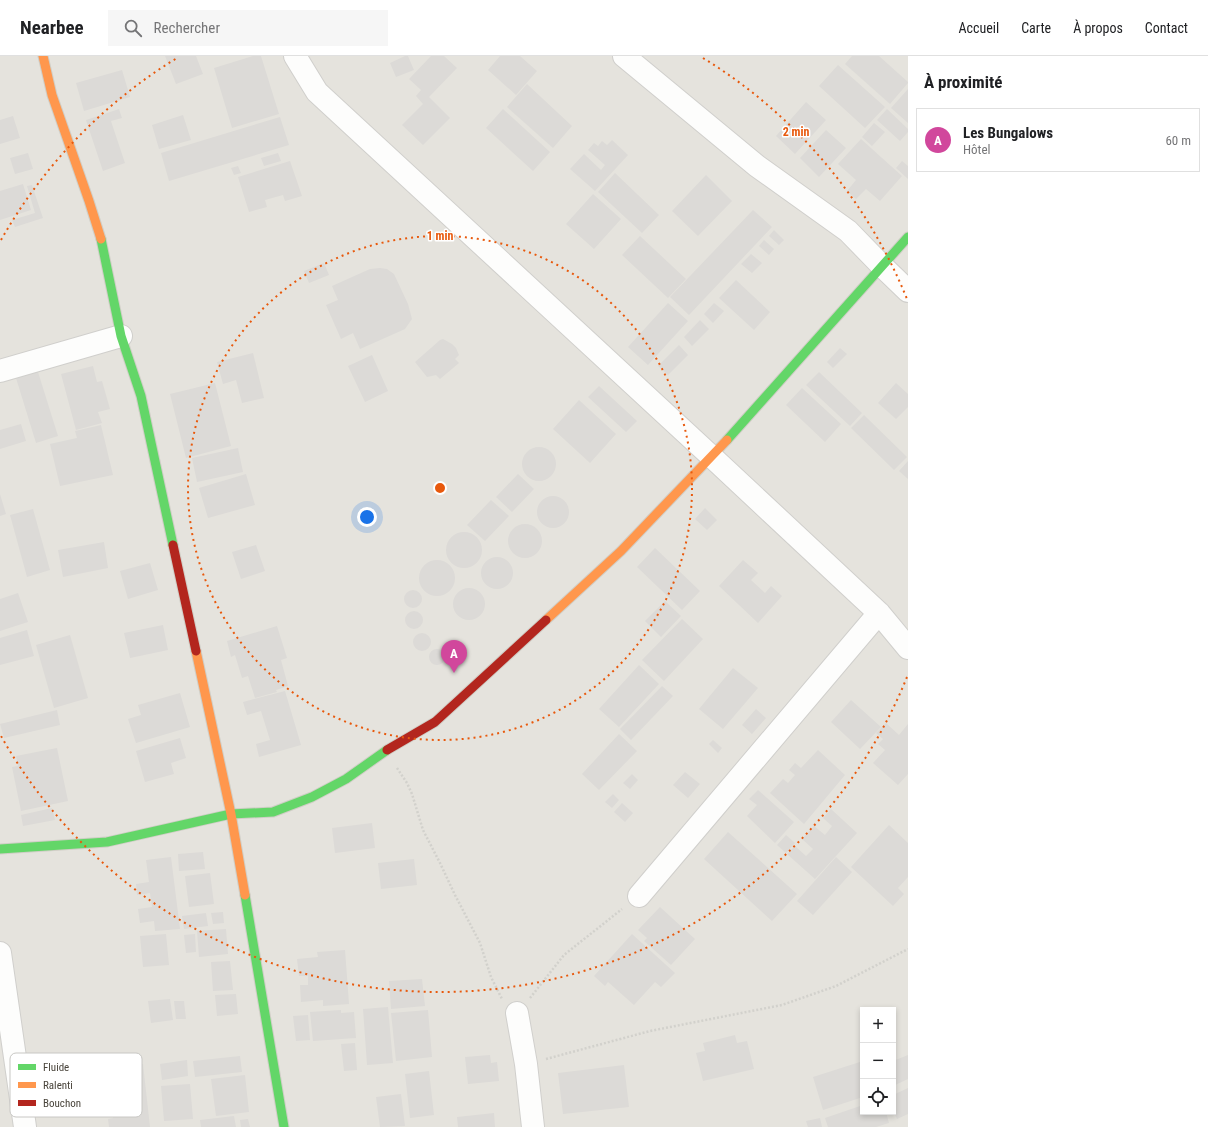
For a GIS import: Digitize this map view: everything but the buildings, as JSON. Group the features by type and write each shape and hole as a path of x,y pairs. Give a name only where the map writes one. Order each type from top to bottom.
{"street":[{"path":"43,56 52,96 89,200 103,247 121,336 141,396 231,814 284,1127"},
{"path":"295,56 317,92 712,457 879,614 908,648"},
{"path":"624,56 757,166 848,231 908,291"},
{"path":"0,849 107,842 231,814 273,812 312,797 346,779 385,752 434,722 621,551 712,457 908,237"},
{"path":"0,371 121,336"},
{"path":"639,896 879,614"},
{"path":"0,953 14,1053"},
{"path":"518,1014 526,1064 533,1127"},
{"path":"24,1117 25,1127"}],"path":[{"path":"385,752 407,783 423,830 480,943 491,976 502,998 518,1014 564,955 639,896"},
{"path":"526,1064 650,1031 782,1005 836,986 908,949"}],"shaded area":[{"path":"0,56 908,56 908,1127 0,1127"}],"traffic: fast":[{"path":"727,440 908,237"},
{"path":"101,239 121,336 141,396 173,545"},
{"path":"0,849 107,842 231,814 273,812 312,797 346,779 387,750"},
{"path":"245,895 284,1127"}],"traffic: slow":[{"path":"43,56 52,95 101,239"},
{"path":"546,620 621,551 727,440"},
{"path":"196,651 231,814 245,895"}],"traffic: jam":[{"path":"173,545 196,651"},
{"path":"387,750 435,722 546,620"}],"place":[{"name":"Les Bungalows","path":"454,673"}]}
